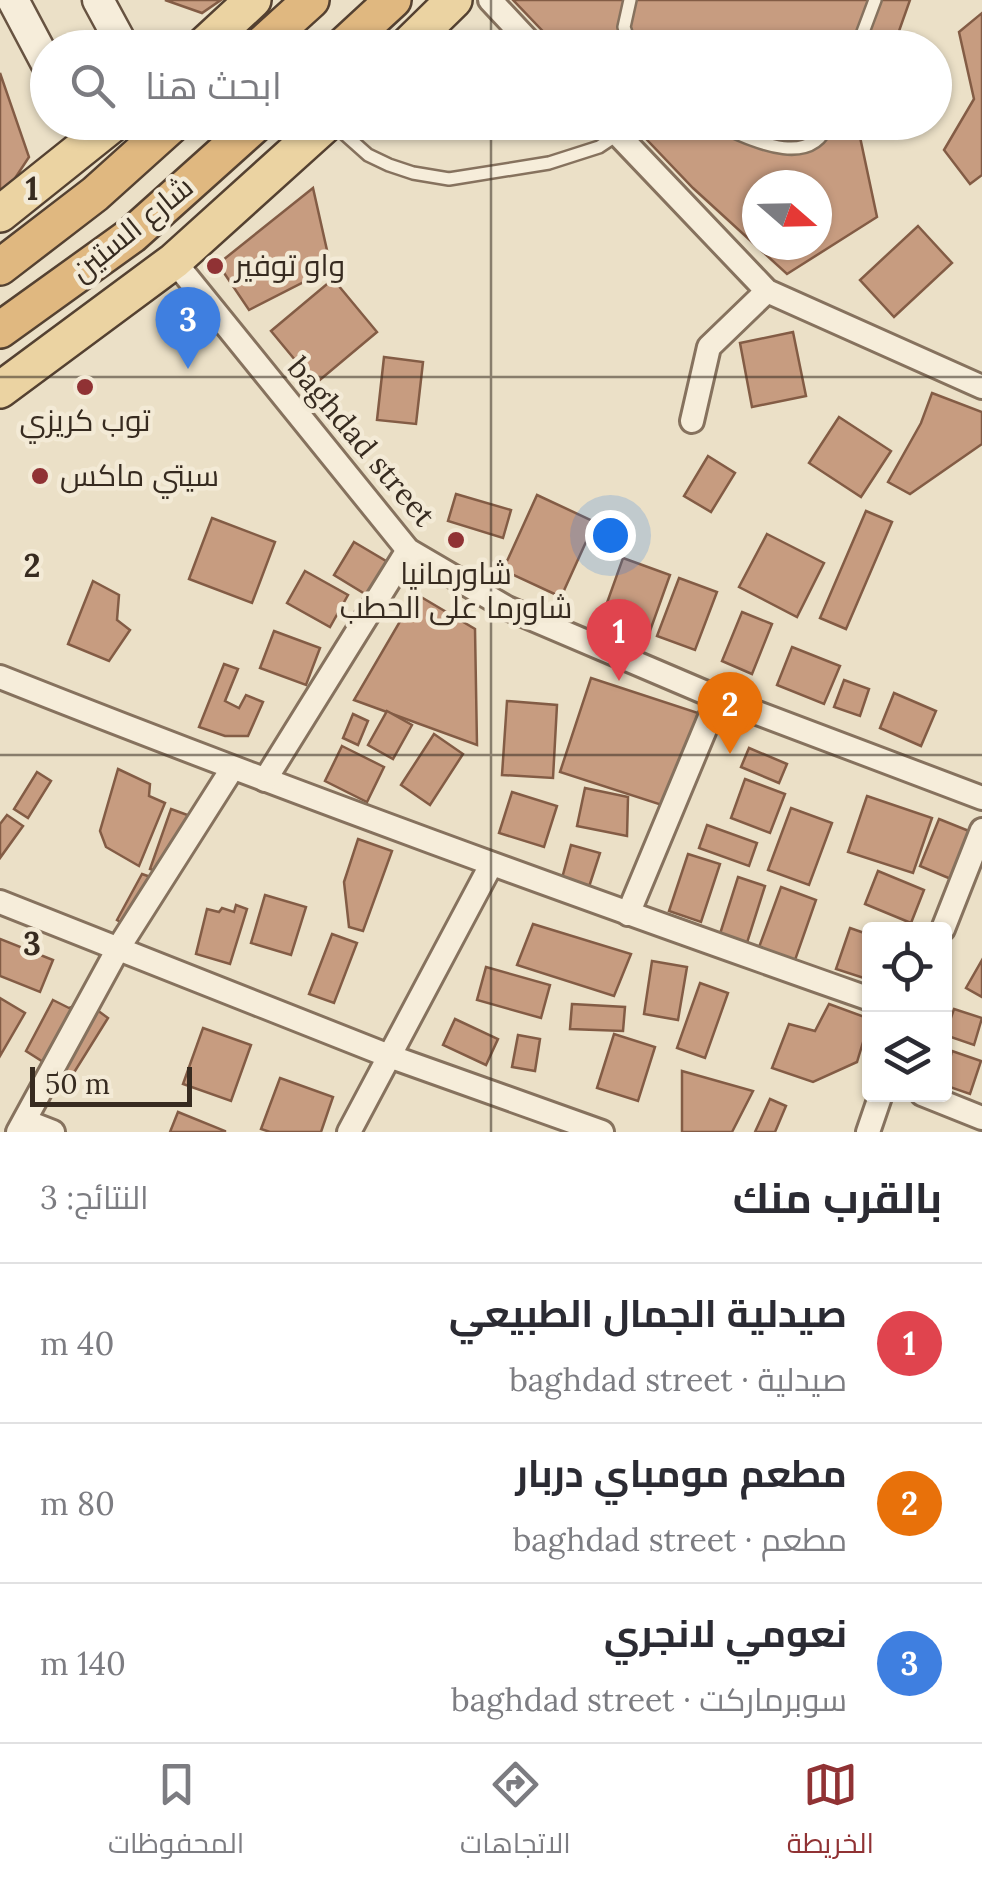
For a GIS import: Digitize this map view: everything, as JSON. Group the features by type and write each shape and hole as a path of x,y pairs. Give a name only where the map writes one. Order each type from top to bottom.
{"highway":[{"path":"278,30 312,0"},
{"path":"361,30 393,0"},
{"name":"شارع الستين","path":"0,266 95,194 155,140"},
{"name":"شارع الستين","path":"0,330 132,235 238,140"}],"main road":[{"path":"13,0 30,32"},
{"path":"98,0 114,30"},
{"path":"220,30 253,0"},
{"path":"423,30 454,0"},
{"path":"0,214 82,140"},
{"name":"شارع الستين","path":"0,390 174,262 309,140"}],"street":[{"path":"490,0 518,30"},
{"path":"622,140 767,292 982,388"},
{"name":"baghdad street","path":"174,262 408,550 507,608 718,698 982,798"},
{"path":"692,420 710,347 767,292"},
{"path":"265,780 408,550"},
{"path":"0,676 232,769 490,865 862,996"},
{"path":"628,914 718,698"},
{"path":"53,1132 22,1126 119,947 232,769"},
{"path":"946,922 982,830"},
{"path":"349,1132 490,865"},
{"path":"0,902 389,1056 602,1132"},
{"path":"868,1132 878,1102"},
{"path":"942,1102 982,1118"}],"lane":[{"path":"625,30 630,0"},
{"path":"864,30 875,0"},
{"path":"350,140 368,156 389,166 449,179 549,163 599,146 603,140"},
{"path":"753,140 788,150 815,140"}],"building":[{"path":"165,0 221,0 202,13"},
{"path":"513,0 910,0 899,30 542,30"},
{"path":"982,13 982,175 970,184 944,150 974,99 959,32"},
{"path":"0,73 29,157 0,201"},
{"path":"647,140 861,140 877,217 832,246 832,170 742,170 742,233"},
{"path":"313,188 331,268 249,310 218,264"},
{"path":"918,226 952,263 894,317 860,280"},
{"path":"772,260 809,260 787,274"},
{"path":"333,279 377,332 315,384 271,331"},
{"path":"793,332 806,396 752,407 740,343"},
{"path":"384,357 423,362 416,424 377,420"},
{"path":"932,393 982,412 982,444 910,494 888,482 921,423"},
{"path":"839,417 891,451 861,497 809,463"},
{"path":"708,456 735,473 711,512 684,496"},
{"path":"456,494 511,510 503,538 448,521"},
{"path":"537,495 595,522 561,597 503,570"},
{"path":"866,511 892,522 846,629 820,618"},
{"path":"212,518 275,542 252,603 189,579"},
{"path":"767,534 824,563 797,617 739,587"},
{"path":"354,542 391,564 370,597 334,575"},
{"path":"623,558 670,575 650,631 603,614"},
{"path":"305,571 348,595 330,627 287,603"},
{"path":"679,578 717,592 695,650 657,636"},
{"path":"93,581 119,595 117,620 130,630 109,661 68,644"},
{"path":"416,594 475,629 477,745 354,700"},
{"path":"742,612 772,624 752,674 722,661"},
{"path":"274,631 320,648 306,685 260,668"},
{"path":"792,647 840,666 824,704 777,685"},
{"path":"224,664 238,669 225,701 239,708 246,695 263,702 248,736 225,736 199,727"},
{"path":"591,678 698,713 668,807 560,772"},
{"path":"844,680 869,689 860,716 834,707"},
{"path":"894,693 936,711 921,746 880,728"},
{"path":"507,701 557,705 553,778 502,775"},
{"path":"387,711 412,725 393,759 368,745"},
{"path":"353,714 368,721 358,745 343,738"},
{"path":"434,734 463,754 430,805 401,785"},
{"path":"342,746 384,767 367,802 325,781"},
{"path":"749,748 787,764 779,783 741,767"},
{"path":"118,769 150,784 149,796 165,803 139,866 106,847 100,831"},
{"path":"37,772 51,781 28,818 14,809"},
{"path":"745,779 785,794 770,833 731,818"},
{"path":"585,788 628,797 627,836 577,826"},
{"path":"512,792 557,806 544,847 499,833"},
{"path":"867,796 932,818 913,873 848,852"},
{"path":"791,808 832,823 809,885 768,870"},
{"path":"171,809 193,817 172,877 150,869"},
{"path":"7,815 23,826 0,858 0,824"},
{"path":"939,819 969,831 951,879 920,866"},
{"path":"707,825 757,843 749,866 699,848"},
{"path":"358,839 392,851 363,931 349,927 344,882"},
{"path":"571,845 600,853 588,890 561,882"},
{"path":"688,854 720,864 701,922 669,911"},
{"path":"878,871 924,890 911,922 865,904"},
{"path":"142,874 159,880 129,927 117,920"},
{"path":"738,877 765,886 746,946 719,937"},
{"path":"781,887 816,900 794,963 758,950"},
{"path":"265,895 306,907 291,955 251,943"},
{"path":"236,905 247,909 230,964 196,954 207,909 234,912"},
{"path":"533,924 631,954 614,996 517,965"},
{"path":"850,928 862,932 862,977 836,969"},
{"path":"332,934 357,943 334,1003 309,994"},
{"path":"0,939 53,960 40,992 0,976"},
{"path":"982,960 982,997 966,988"},
{"path":"652,961 687,967 678,1020 644,1014"},
{"path":"486,967 550,985 541,1018 477,1000"},
{"path":"700,983 728,993 705,1058 677,1048"},
{"path":"0,998 25,1013 0,1056"},
{"path":"53,1000 69,1008 86,1002 108,1018 70,1079 26,1051"},
{"path":"572,1004 625,1007 623,1031 570,1029"},
{"path":"829,1004 862,1016 862,1045 857,1062 813,1082 772,1068 789,1024 815,1031"},
{"path":"954,1009 982,1018 974,1045 952,1037"},
{"path":"455,1019 498,1039 486,1065 443,1045"},
{"path":"203,1028 251,1045 231,1101 183,1084"},
{"path":"614,1034 655,1047 638,1101 597,1088"},
{"path":"518,1035 540,1039 535,1071 512,1067"},
{"path":"952,1051 981,1061 970,1094 952,1088"},
{"path":"682,1071 753,1091 732,1132 682,1132"},
{"path":"280,1078 333,1097 321,1132 261,1129"},
{"path":"770,1099 786,1106 775,1132 755,1132"},
{"path":"178,1112 225,1131 225,1132 170,1132"}],"place":[{"name":"واو توفير","path":"215,266"},
{"name":"نعومي لانجري","path":"188,369"},
{"name":"توب كريزي","path":"85,387"},
{"name":"سيتي ماكس","path":"40,476"},
{"name":"شاورمانيا شاورما على الحطب","path":"456,540"},
{"name":"صيدلية الجمال الطبيعي","path":"619,681"},
{"name":"مطعم مومباي دربار","path":"730,754"}]}
